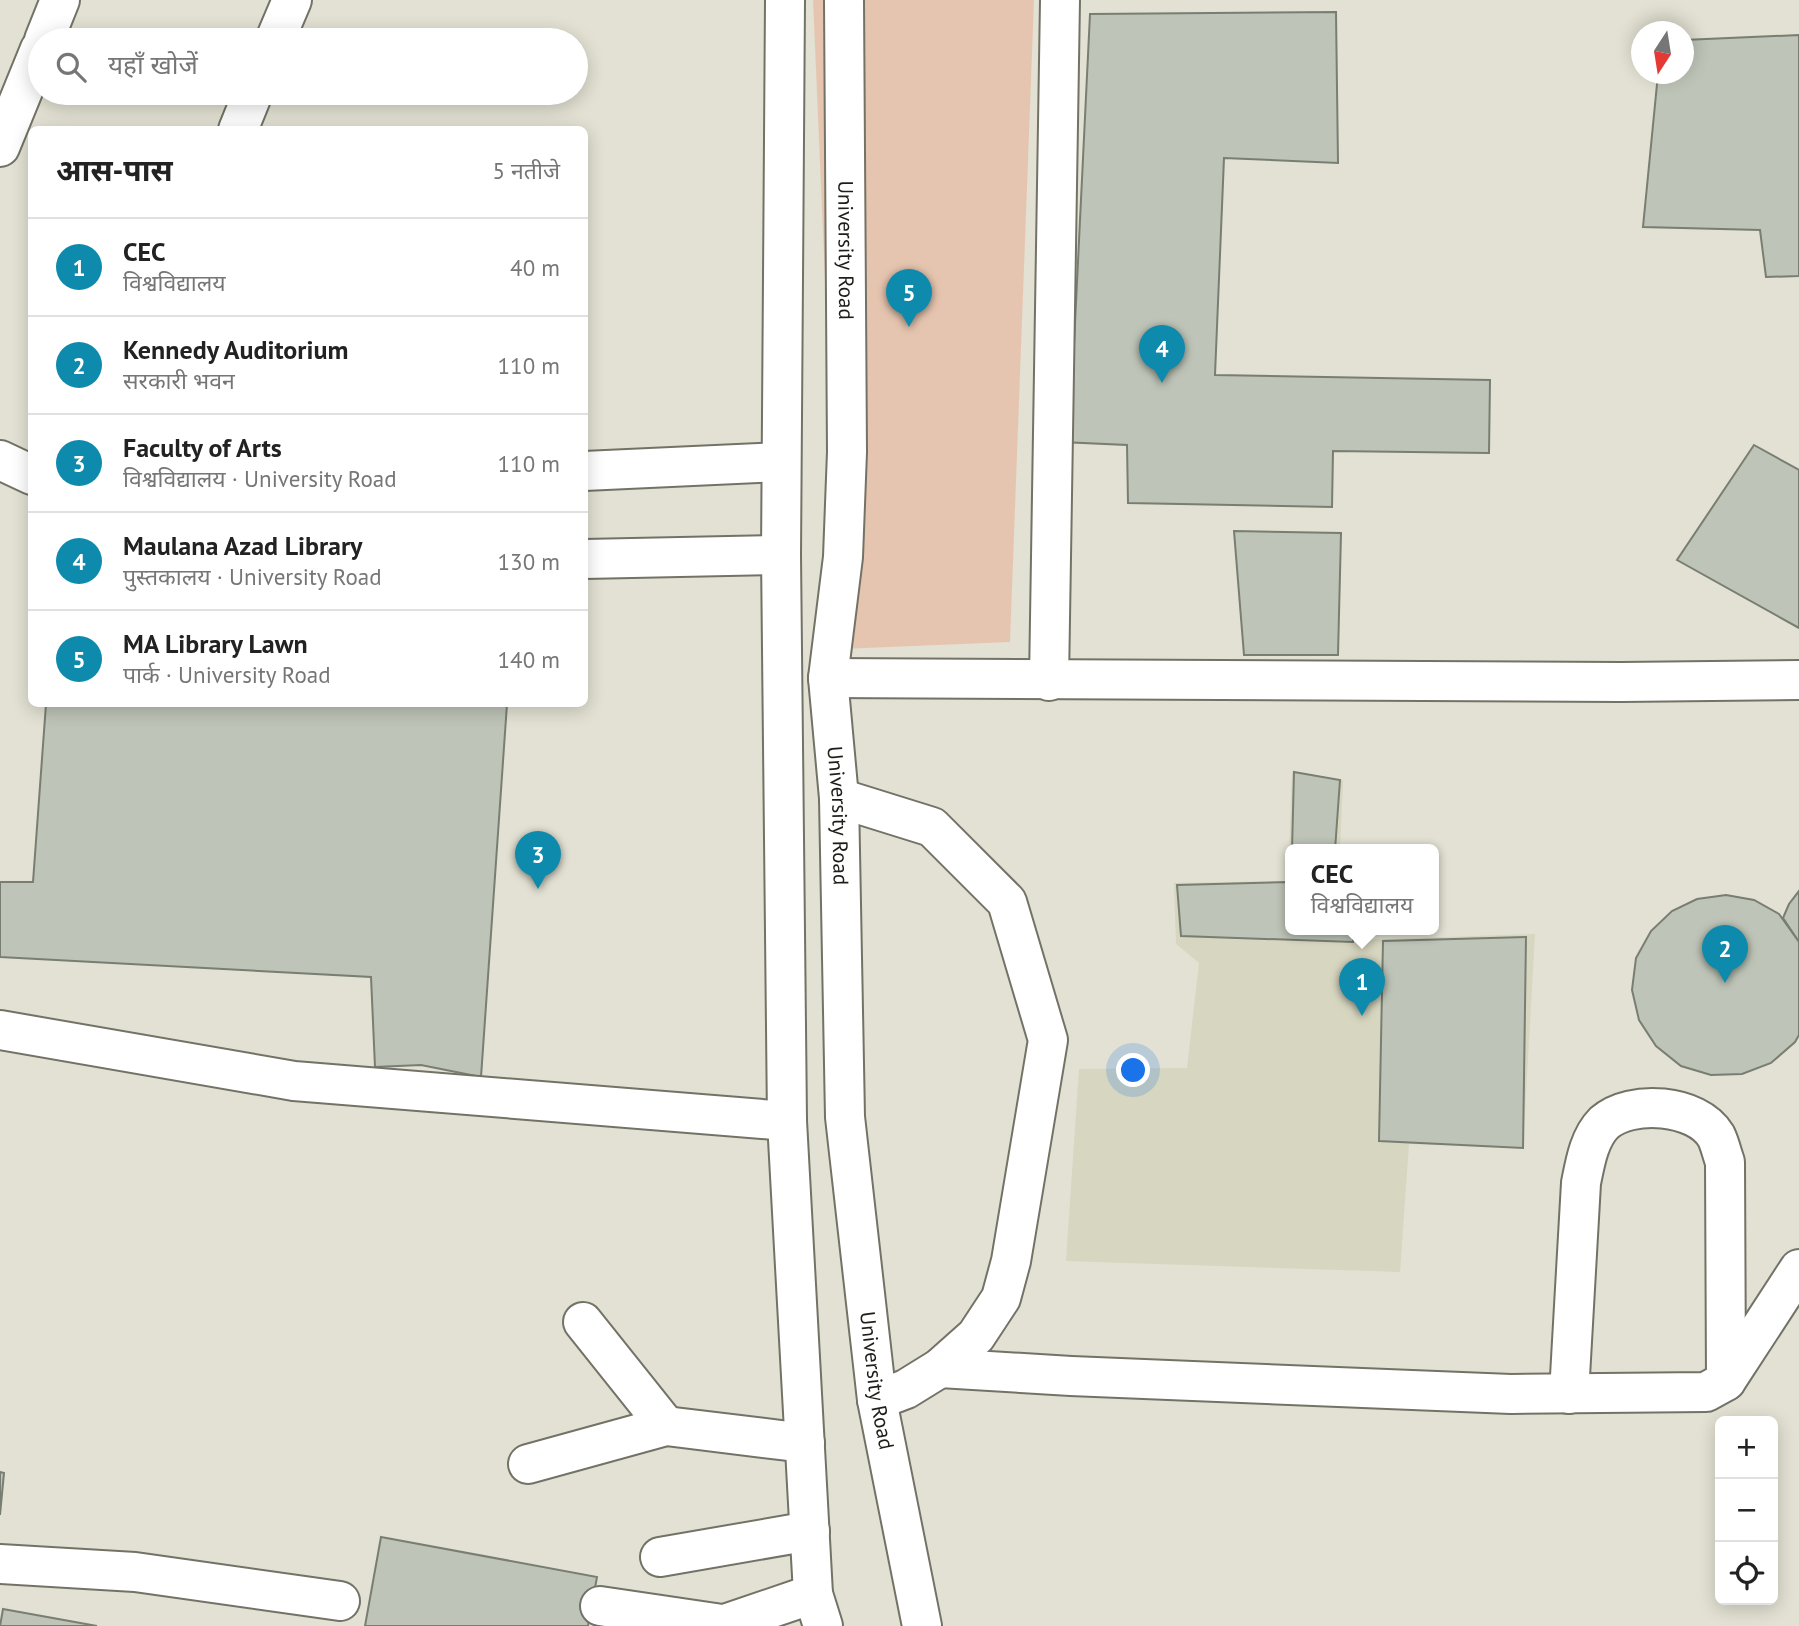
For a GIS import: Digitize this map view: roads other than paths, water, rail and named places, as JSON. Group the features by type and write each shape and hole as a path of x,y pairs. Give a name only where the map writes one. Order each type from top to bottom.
{"main road":[{"path":"49,28 60,0"},
{"path":"280,28 292,0"},
{"path":"600,1606 720,1625 818,1610 810,1531 787,1121 781,555 785,0"},
{"name":"University Road","path":"844,0 847,452 843,557 828,678 839,798 845,1118 877,1400 922,1626"},
{"path":"1049,681 1060,0"},
{"path":"0,147 28,78"},
{"path":"240,126 248,105"},
{"path":"0,460 28,473"},
{"path":"588,471 781,462"},
{"path":"588,559 781,555"},
{"path":"828,678 1049,681 1799,680"},
{"path":"839,798 932,827 1007,902 1048,1041 1011,1261 1001,1298 976,1336 940,1368 906,1389 877,1400"},
{"path":"0,1030 293,1081 787,1121"},
{"path":"1569,1394 1581,1183 1588,1150 1603,1124 1622,1111 1650,1108 1679,1111 1703,1122 1716,1137 1725,1162 1726,1381"},
{"path":"940,1368 1511,1394 1706,1392 1726,1381 1799,1269"},
{"path":"583,1322 666,1426"},
{"path":"528,1464 666,1426 805,1443"},
{"path":"660,1557 810,1531"},
{"path":"0,1564 135,1572 340,1601"}],"place":[{"name":"MA Library Lawn","path":"909,327"},
{"name":"Maulana Azad Library","path":"1162,383"},
{"name":"Faculty of Arts","path":"538,889"},
{"name":"Kennedy Auditorium","path":"1725,983"},
{"name":"CEC","path":"1362,1016"}]}
